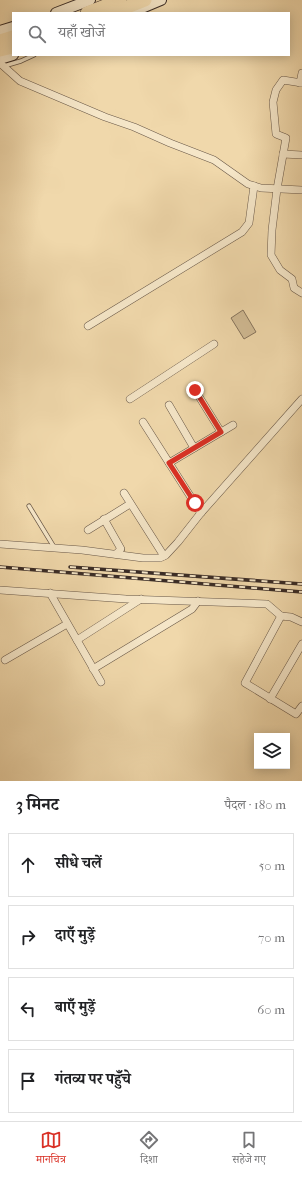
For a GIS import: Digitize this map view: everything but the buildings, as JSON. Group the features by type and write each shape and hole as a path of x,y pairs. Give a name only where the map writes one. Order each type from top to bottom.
{"highway":[{"path":"90,12 120,0"},
{"path":"114,12 144,0"},
{"path":"0,50 8,37"}],"street":[{"path":"59,12 90,0"},
{"path":"132,12 161,0"},
{"path":"12,56 1,64 20,80 105,117 134,127 214,160 248,184 277,189 302,190"},
{"path":"302,73 301,83 283,80 276,90 272,102 276,134 286,138 277,189 272,230 271,255 280,270 292,279 294,288 302,293"},
{"path":"283,154 302,155"},
{"path":"88,326 242,232 249,223 254,186"},
{"path":"130,399 214,344"},
{"path":"195,390 221,432"},
{"path":"0,544 116,554 143,558 160,558 178,542 201,513 302,399"},
{"path":"169,405 194,448"},
{"path":"143,422 201,513"},
{"path":"169,463 233,425"},
{"path":"124,493 164,556"},
{"path":"88,530 130,504"},
{"path":"104,520 121,549 116,554"},
{"path":"0,590 141,599 267,604 281,616 291,617 302,622"},
{"path":"50,593 101,682"},
{"path":"77,640 141,599"},
{"path":"94,669 192,609 198,601"},
{"path":"281,616 245,683 296,714 302,706"},
{"path":"5,660 67,624"},
{"path":"270,699 302,644"}],"lane":[{"path":"1,64 27,59 32,56"},
{"path":"29,506 54,548"}],"shaded area":[{"path":"243,310 256,332 244,339 231,318"}],"railway":[{"path":"0,567 302,592"},
{"path":"70,567 302,584"}],"route":[{"path":"195,390 221,432 169,463 195,503"}]}
